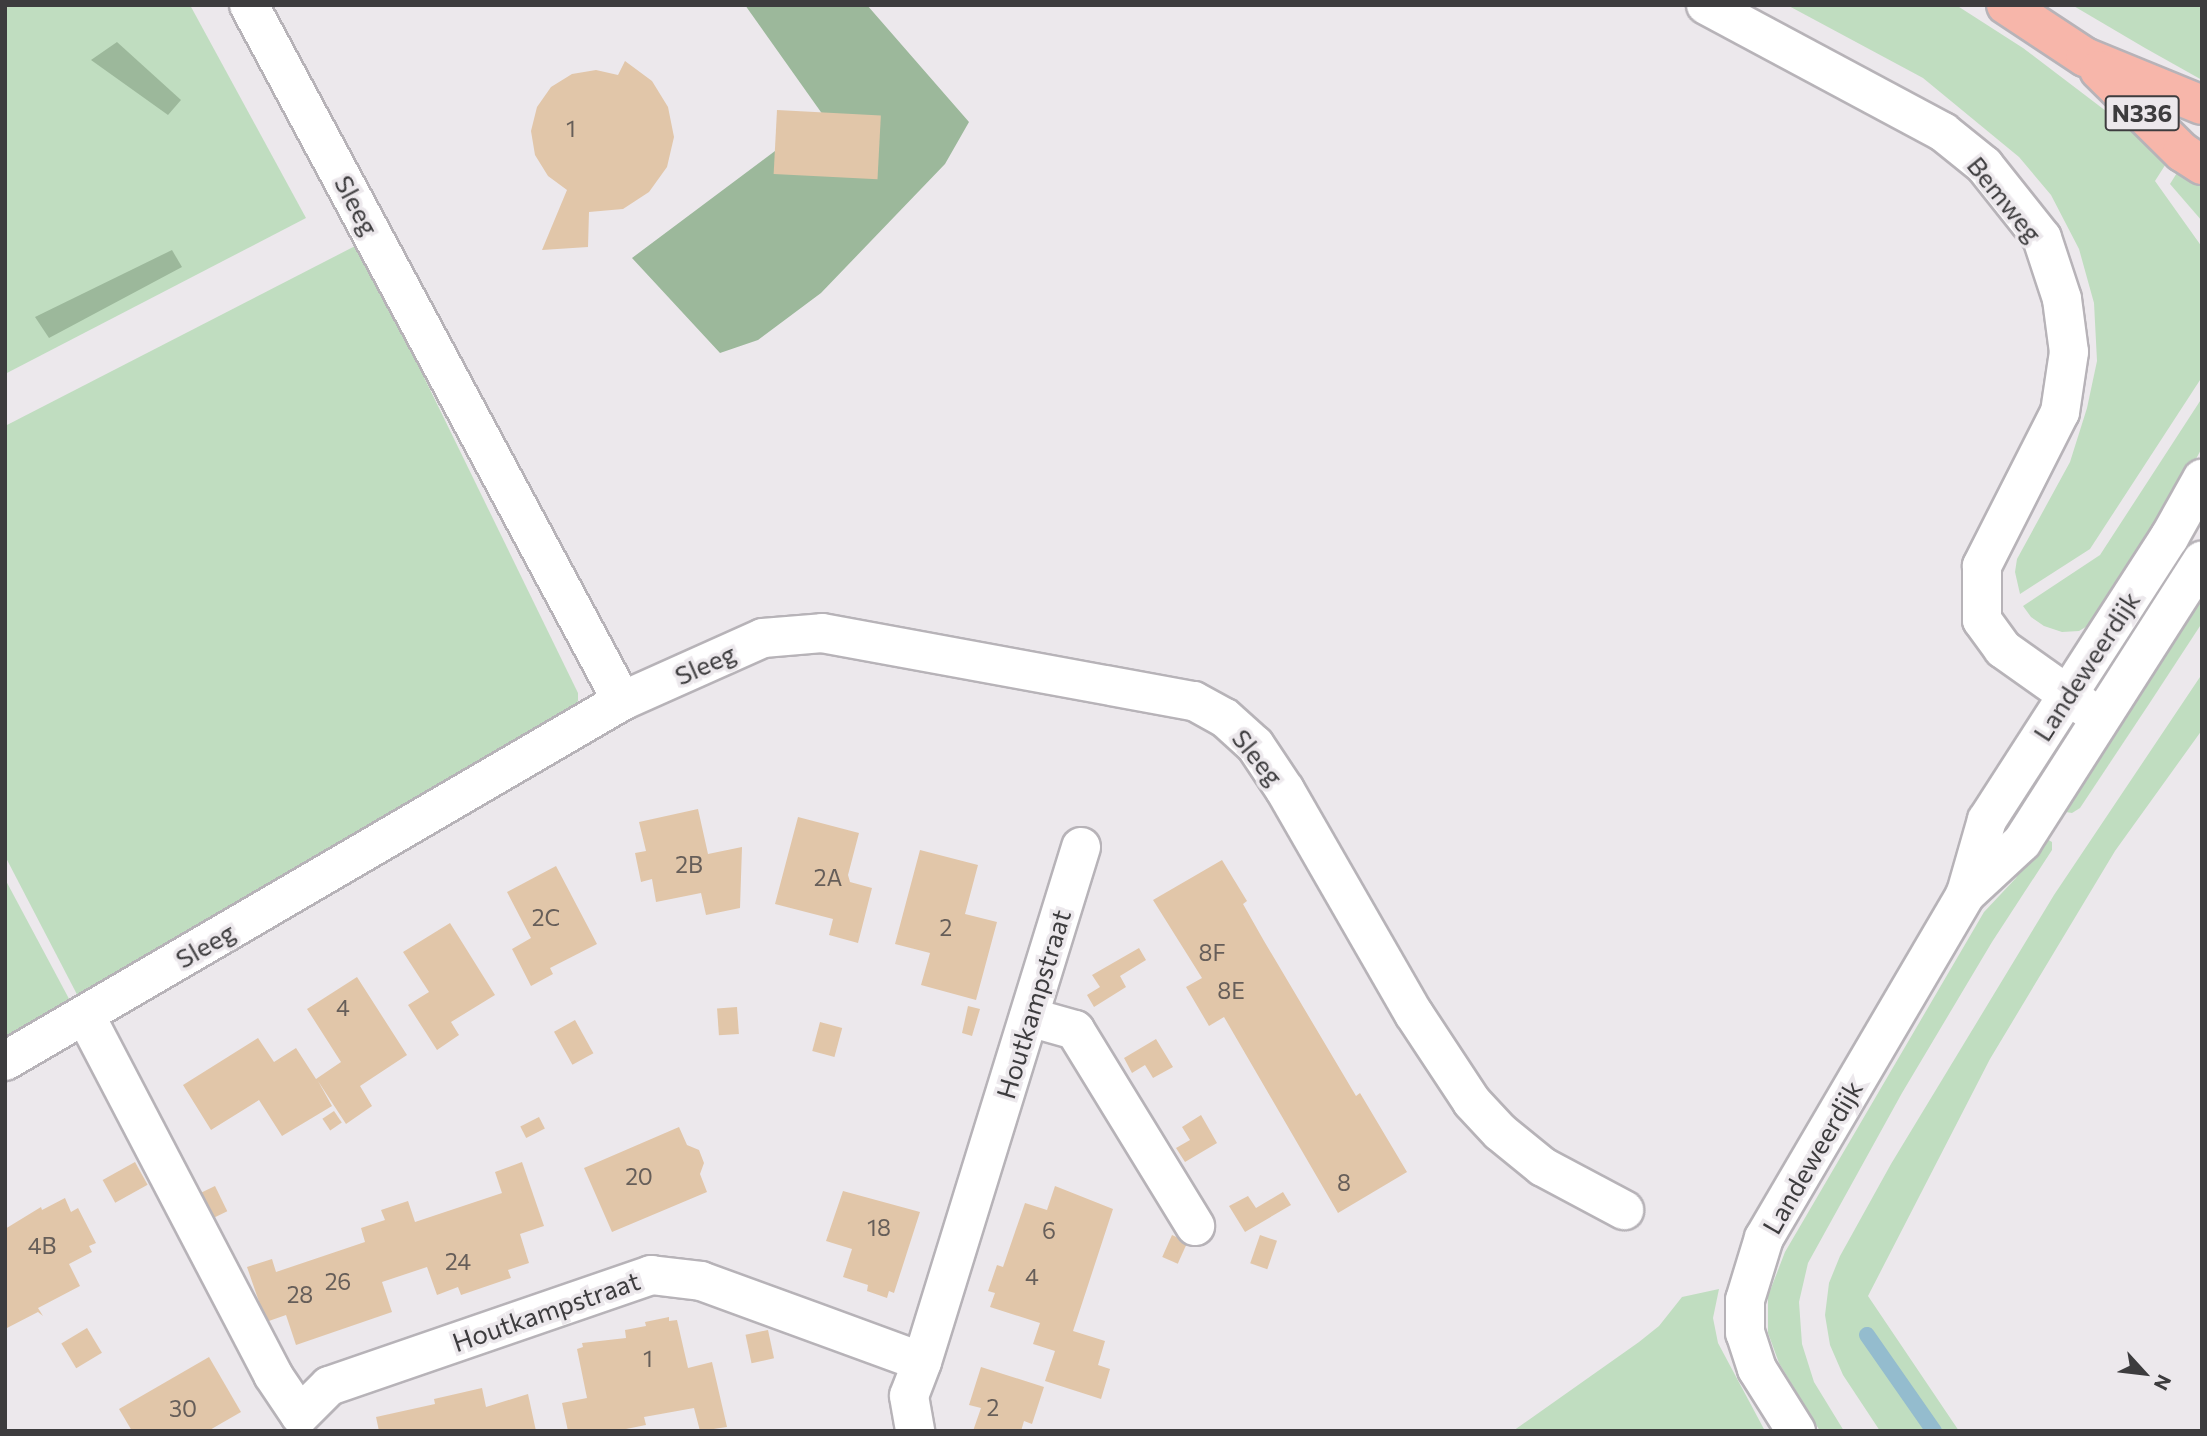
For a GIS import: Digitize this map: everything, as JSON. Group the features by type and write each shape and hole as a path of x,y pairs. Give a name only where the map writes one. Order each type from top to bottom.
{"main road":[{"name":"N336","path":"2006,5 2085,57 2202,105"},
{"name":"N336","path":"2085,57 2182,152 2202,165"}],"street":[{"name":"Sleeg","path":"249,5 622,701"},
{"name":"Bemweg","path":"1706,5 1943,132 1984,165 2042,238 2062,299 2069,352 2060,411 2037,463 1994,538 1982,566 1982,620 2003,649 2065,696 2099,717"},
{"name":"Landeweerdijk","path":"1796,1431 1756,1369 1745,1333 1745,1300 1763,1238 1965,895 1987,820 2169,538 2202,479"},
{"name":"Landeweerdijk","path":"1965,895 2022,842 2099,717 2202,561"},
{"name":"Sleeg","path":"5,1061 622,701 763,638 822,633 1194,701 1225,718 1255,746 1285,790 1414,1014 1472,1102 1500,1132 1543,1167 1624,1210"},
{"name":"Houtkampstraat","path":"915,1431 909,1396 922,1362 1082,847"},
{"name":"Houtkampstraat","path":"85,1015 273,1376 293,1426 329,1386 652,1275 701,1280 922,1362"},
{"path":"1028,1017 1075,1030 1195,1226"}],"green space":[{"path":"5,5 190,5 306,218 5,374"},
{"path":"745,5 867,5 969,122 945,164 821,293 758,340 720,353 632,258 823,115"},
{"path":"1787,5 1956,5 2023,48 2169,159 2155,181 2202,247 2202,377 2090,549 2020,594 2015,572 2017,559 2070,462 2087,408 2097,361 2094,303 2079,249 2051,195 2019,157 1923,78"},
{"path":"2072,5 2202,5 2202,80 2145,48"},
{"path":"117,42 181,100 168,115 91,60"},
{"path":"2180,168 2202,183 2202,221 2170,184"},
{"path":"359,244 578,693 578,701 568,713 83,1006 5,856 5,426"},
{"path":"172,250 182,267 49,338 35,317"},
{"path":"2202,398 2202,448 2162,520 2094,622 2079,631 2062,632 2044,626 2031,617 2023,606 2100,555"},
{"path":"2202,592 2202,623 2080,808 2072,813 2059,811"},
{"path":"2202,674 2202,730 2115,851 1990,1059 1868,1296 1959,1431 1880,1431 1843,1375 1830,1345 1825,1315 1829,1283 1840,1256 1891,1164 2054,895"},
{"path":"2042,836 2052,842 2052,850 1992,942 1902,1093 1808,1263 1799,1302 1802,1344 1814,1382 1844,1431 1820,1431 1779,1363 1768,1333 1768,1296 1785,1252 1984,912 2016,878"},
{"path":"5,879 75,1010 5,1050"},
{"path":"1719,1289 1713,1318 1718,1343 1765,1431 1513,1431 1639,1342 1659,1326 1682,1297"}],"building":[{"path":"625,61 652,81 668,107 674,137 667,167 649,192 623,209 589,212 588,247 542,250 567,190 548,176 535,155 531,131 537,107 551,87 572,74 596,70 618,75"},
{"path":"777,110 881,115 878,179 774,174"},
{"path":"698,809 708,854 742,847 740,908 706,915 701,893 656,902 652,879 641,882 635,853 646,851 639,822"},
{"path":"798,817 859,833 848,875 850,882 872,888 858,943 829,935 833,919 775,904"},
{"path":"920,850 978,865 965,914 997,922 976,1000 921,985 930,953 895,944"},
{"path":"1222,860 1247,901 1243,904 1264,941 1356,1096 1360,1093 1407,1172 1338,1213 1224,1017 1209,1026 1186,987 1202,978 1153,900"},
{"path":"556,866 597,944 550,968 553,974 531,986 512,949 531,938 507,892"},
{"path":"450,923 495,995 451,1022 459,1035 437,1050 408,1005 429,992 403,952"},
{"path":"1139,948 1146,960 1120,976 1126,987 1094,1007 1087,995 1100,987 1092,975"},
{"path":"357,977 407,1055 360,1086 372,1106 346,1124 318,1081 332,1106 282,1136 259,1100 211,1130 183,1085 258,1038 274,1062 296,1048 316,1079 341,1062 307,1009"},
{"path":"968,1006 980,1009 972,1036 962,1033"},
{"path":"737,1007 739,1034 719,1035 717,1008"},
{"path":"575,1020 593,1053 572,1065 554,1032"},
{"path":"820,1022 842,1028 834,1057 812,1051"},
{"path":"1156,1039 1173,1067 1153,1078 1145,1065 1132,1073 1124,1058"},
{"path":"334,1111 342,1123 330,1130 322,1119"},
{"path":"1201,1115 1217,1143 1185,1162 1176,1148 1190,1140 1182,1127"},
{"path":"539,1117 545,1129 526,1138 520,1127"},
{"path":"679,1127 687,1145 699,1150 704,1163 700,1174 707,1192 612,1232 584,1168"},
{"path":"135,1162 148,1185 115,1203 103,1180"},
{"path":"522,1162 544,1226 520,1234 529,1263 508,1270 511,1278 461,1295 458,1287 437,1295 427,1267 382,1282 392,1312 296,1345 286,1315 266,1322 247,1267 272,1259 276,1272 365,1242 361,1228 385,1220 381,1210 408,1201 415,1222 502,1193 495,1172"},
{"path":"215,1186 227,1211 214,1218 202,1193"},
{"path":"1055,1186 1113,1209 1073,1331 1105,1341 1098,1365 1110,1369 1101,1399 1045,1381 1055,1351 1033,1344 1040,1323 990,1307 995,1293 988,1291 997,1265 1003,1267 1025,1203 1047,1210"},
{"path":"843,1191 920,1212 894,1293 889,1291 887,1298 867,1291 868,1285 843,1277 852,1249 826,1241"},
{"path":"1283,1192 1291,1205 1245,1232 1229,1206 1248,1196 1256,1208"},
{"path":"65,1198 71,1212 78,1208 96,1243 89,1246 92,1252 69,1264 80,1286 38,1308 43,1316 38,1312 5,1329 5,1229 41,1207 42,1210"},
{"path":"1172,1235 1188,1242 1178,1264 1162,1257"},
{"path":"1260,1235 1277,1241 1267,1269 1250,1263"},
{"path":"669,1317 669,1321 677,1320 688,1368 712,1362 727,1427 700,1431 694,1408 644,1417 646,1425 616,1431 568,1431 562,1403 587,1398 577,1349 583,1347 582,1343 626,1338 625,1330 646,1326 645,1322"},
{"path":"87,1328 102,1353 76,1368 61,1343"},
{"path":"768,1330 774,1358 752,1363 746,1335"},
{"path":"209,1357 241,1412 208,1431 132,1431 119,1409"},
{"path":"981,1367 1044,1387 1032,1424 1024,1421 1021,1431 973,1431 981,1408 969,1405"},
{"path":"482,1388 486,1407 528,1394 536,1431 379,1431 376,1417 435,1404 434,1399"}],"waterway":[{"path":"1867,1335 1934,1431"}]}
